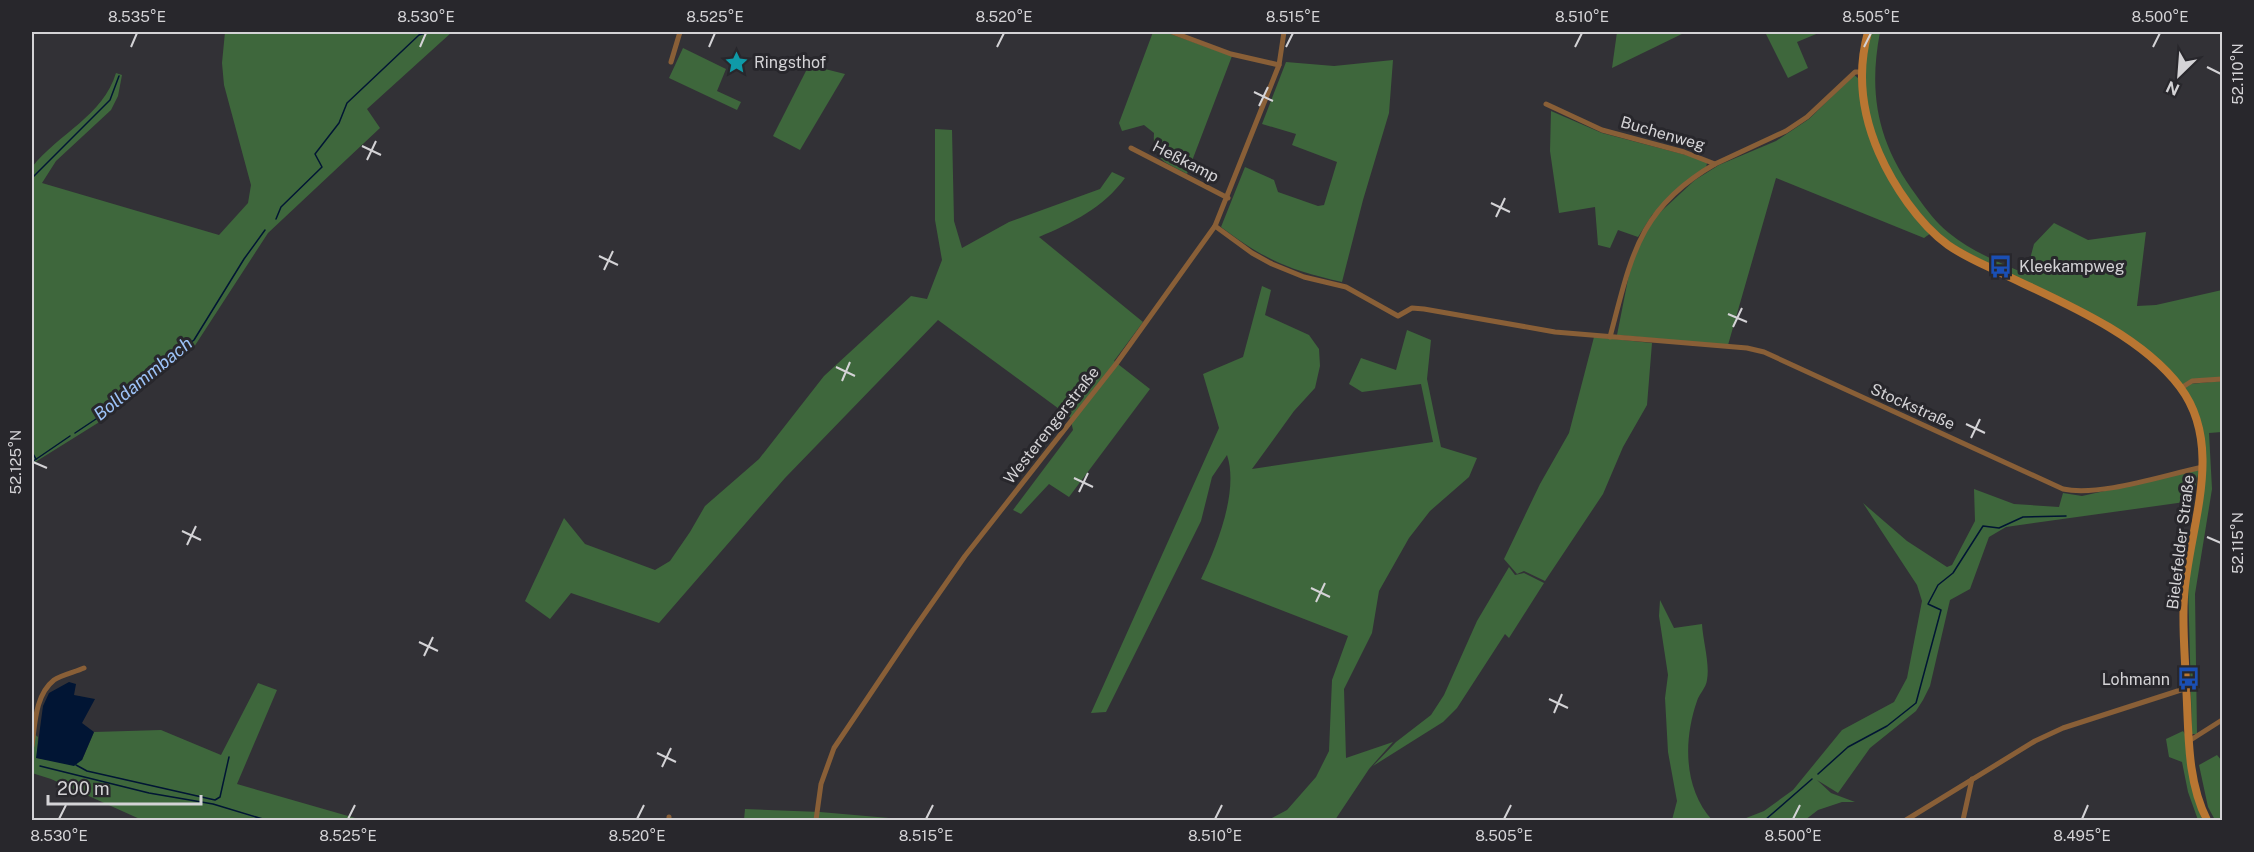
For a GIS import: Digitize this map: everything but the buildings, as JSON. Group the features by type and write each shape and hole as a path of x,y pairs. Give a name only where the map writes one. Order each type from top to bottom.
{"main road":[{"name":"Bielefelder Straße","path":"1868,32 1861,72 1868,122 1883,162 1917,213 1938,237 1962,254 2069,305 2153,359 2181,388 2196,420 2203,467 2202,484 2187,562 2184,598 2189,741 2196,788 2207,820"}],"street":[{"path":"671,62 680,32"},
{"path":"1172,32 1231,54 1279,65"},
{"name":"Westerengerstraße","path":"816,820 821,784 834,748 907,639 965,556 1116,364 1215,226 1279,65 1284,32"},
{"name":"Buchenweg","path":"1610,337 1632,254 1643,229 1654,216 1693,179 1715,164 1786,131 1807,117 1855,72 1861,72"},
{"name":"Buchenweg","path":"1546,104 1602,130 1684,152 1715,164"},
{"name":"Heßkamp","path":"1131,148 1228,198"},
{"name":"Stockstraße","path":"1215,226 1252,253 1272,264 1304,277 1346,287 1398,315 1412,308 1424,309 1555,332 1747,348 1764,352 2063,489 2095,491 2203,467"},
{"path":"2181,388 2192,381 2223,379"},
{"path":"32,746 40,701 55,679 84,668"},
{"path":"1906,820 1972,778 2063,728 2187,688"},
{"path":"2189,741 2223,720"},
{"path":"1963,820 1972,778"}],"green space":[{"path":"225,32 452,32 367,109 380,128 268,233 194,347 101,421 32,464 32,167 91,113 110,88 116,73 122,75 118,96 111,110 56,161 42,183 219,235 248,203 251,185 224,85 222,63"},
{"path":"1153,32 1165,32 1232,56 1187,174 1162,160 1155,150 1154,133 1144,125 1122,131 1119,123"},
{"path":"1617,32 1686,32 1612,68"},
{"path":"1765,32 1821,32 1797,42 1808,68 1788,78"},
{"path":"1871,32 1880,32 1875,77 1876,98 1885,137 1903,176 1927,211 1958,239 1986,256 2026,274 2034,244 2054,223 2088,240 2146,232 2137,306 2156,305 2222,290 2222,377 2190,384 2222,381 2222,432 2209,433 2212,489 2195,594 2197,734 2192,734 2188,583 2204,487 2197,412 2185,387 2143,347 1954,245 1918,210 1888,164 1876,139 1868,113 1864,88 1864,63"},
{"path":"683,48 726,69 717,91 741,102 737,110 669,78"},
{"path":"1393,60 1389,113 1342,282 1307,273 1278,262 1251,248 1221,227 1245,167 1274,180 1278,192 1318,206 1324,205 1337,162 1292,145 1296,134 1262,124 1286,62 1334,66"},
{"path":"809,65 845,74 800,150 773,136"},
{"path":"1854,75 1858,78 1866,122 1874,142 1894,179 1931,233 1924,238 1776,178 1728,345 1617,335 1633,254 1654,218 1695,180 1719,165 1776,141 1809,119"},
{"path":"1551,111 1602,133 1705,160 1706,168 1652,215 1638,237 1618,230 1610,248 1598,245 1595,207 1559,213 1550,151"},
{"path":"935,129 952,130 954,221 962,248 1009,222 1100,189 1112,172 1125,178 1097,206 1039,237 1143,322 1114,361 1150,389 1069,497 1049,484 1021,514 1013,510 1073,430 1070,417 938,320 785,478 659,623 571,593 550,619 525,601 564,518 585,544 655,570 670,561 705,506 759,459 824,376 911,296 927,299 942,260 935,220"},
{"path":"1262,286 1271,290 1265,315 1309,335 1319,349 1320,366 1315,388 1294,411 1252,469 1433,442 1421,384 1362,392 1349,384 1361,358 1396,370 1407,330 1431,340 1427,379 1441,447 1477,458 1469,477 1430,511 1409,538 1379,591 1372,633 1344,689 1346,758 1393,742 1369,769 1335,820 1268,820 1287,810 1316,777 1329,751 1332,680 1348,636 1201,579 1214,551 1228,501 1230,469 1227,455 1212,477 1201,521 1106,712 1091,713 1219,428 1203,374 1243,357"},
{"path":"1594,337 1652,343 1647,405 1623,447 1603,494 1545,581 1524,571 1517,574 1504,559 1540,484 1569,433"},
{"path":"2199,470 2192,501 2006,527 1989,537 1970,589 1950,600 1930,686 1916,711 1870,748 1838,793 1817,780 1831,793 1855,802 1842,802 1818,810 1805,820 1741,820 1764,811 1793,790 1842,730 1894,702 1907,678 1922,601 1917,585 1863,503 1907,541 1947,567 1952,565 1975,521 1974,489 2014,504 2059,507 2063,493 2082,496"},
{"path":"1509,567 1515,575 1524,573 1544,583 1509,638 1505,634 1457,708 1443,722 1373,766 1396,742 1431,715 1444,695 1477,621"},
{"path":"1660,600 1674,628 1702,624 1708,674 1692,716 1688,748 1691,779 1696,794 1712,820 1672,820 1677,801 1668,752 1665,698 1668,675 1659,616"},
{"path":"258,683 277,690 237,784 362,820 142,820 51,779 32,773 32,732 38,737 37,758 55,761 82,760 94,732 161,730 221,755"},
{"path":"2183,731 2194,793 2202,820 2198,820 2188,792 2182,762 2169,757 2166,739"},
{"path":"2217,755 2222,761 2222,820 2215,820 2208,807 2199,765"},
{"path":"745,809 820,812 912,820 744,820"}],"water":[{"path":"69,682 76,684 74,695 95,699 82,723 94,732 82,760 74,766 36,758 43,706 49,693"}],"waterway":[{"name":"Bolldammbach","path":"276,219 281,207 322,167 315,154 339,123 347,103 419,35 429,32"},
{"path":"32,178 110,100 119,76"},
{"name":"Bolldammbach","path":"75,433 99,417 194,340 244,259 265,230"},
{"name":"Bolldammbach","path":"32,462 70,436"},
{"path":"32,452 36,459"},
{"path":"1818,774 1848,747 1887,726 1916,703 1941,610 1928,604 1938,585 1953,573 1983,526 1999,528 2023,517 2066,516"},
{"path":"76,765 87,771 215,800 220,797 229,757"},
{"path":"40,766 149,793 213,804 266,820"},
{"path":"1765,820 1812,779"}],"place":[{"name":"Ringsthof","path":"736,62"},
{"name":"Kleekampweg","path":"2001,266"},
{"name":"Lohmann","path":"2188,679"}]}
